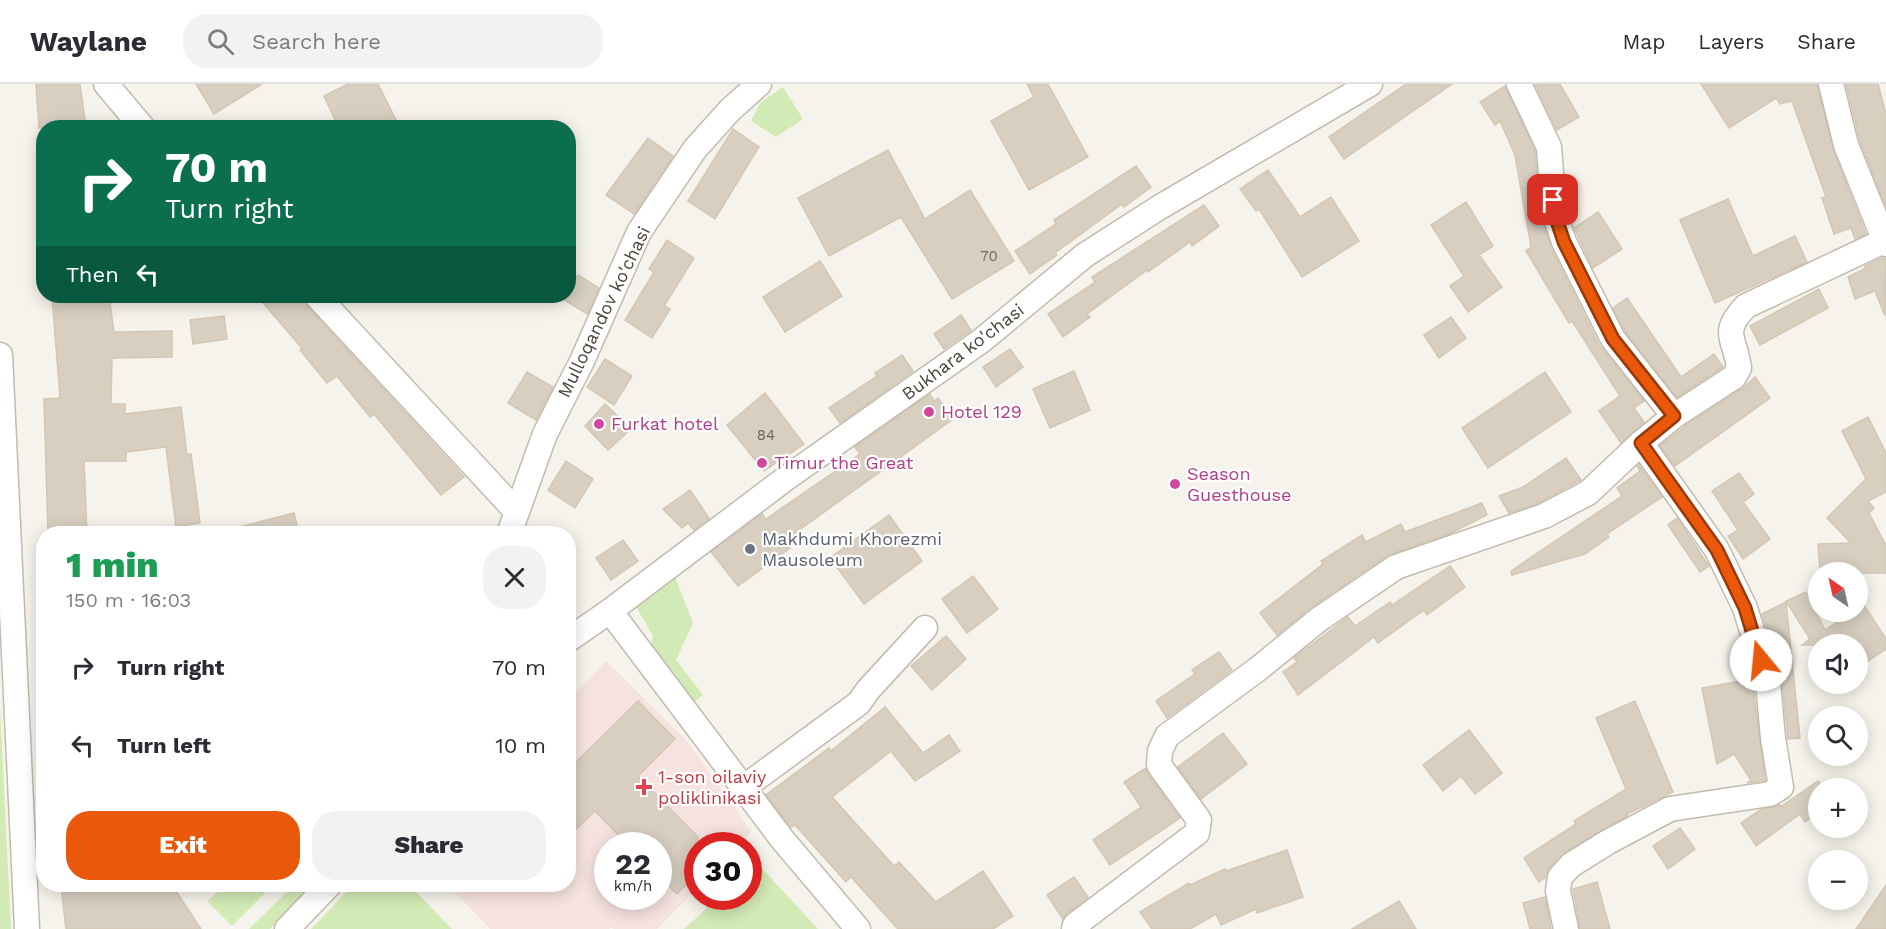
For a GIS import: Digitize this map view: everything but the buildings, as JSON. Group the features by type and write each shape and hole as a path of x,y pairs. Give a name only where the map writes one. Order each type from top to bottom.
{"street":[{"path":"106,84 136,120"},
{"name":"Mulloqandov ko'chasi","path":"513,523 544,434 582,361 639,232 694,149 730,110 759,84"},
{"name":"Bukhara ko'chasi","path":"576,634 785,478 981,341 1085,255 1160,207 1370,84"},
{"path":"1519,84 1549,147 1554,212 1564,242 1613,339 1674,416"},
{"path":"1074,929 1075,925 1197,832 1199,820 1159,765 1160,751 1167,736 1258,669 1318,620 1396,567 1544,516 1588,493 1641,443 1674,416 1734,376 1739,368 1730,333 1735,318 1746,306 1885,242 1846,145 1831,84"},
{"path":"323,303 513,523"},
{"path":"0,355 27,929"},
{"path":"1566,929 1558,891 1560,877 1570,866 1608,842 1670,809 1770,794 1781,787 1773,738 1768,683 1745,608 1717,550 1641,443"},
{"path":"610,611 782,839 858,929"},
{"path":"743,788 859,703 868,690 925,628"},
{"path":"287,929 322,892"}],"shaded area":[{"name":"1-son oilaviy poliklinikasi","path":"606,661 687,741 752,832 684,832 684,901 657,929 614,929 611,927 609,929 490,929 455,892 576,892 576,692"}],"green space":[{"path":"783,87 803,119 776,137 751,121 760,103"},
{"path":"673,572 693,623 676,660 703,695 691,704 649,651 653,636 634,603"},
{"path":"0,707 11,929 0,929"},
{"path":"762,868 818,929 684,929 705,910 762,910"},
{"path":"218,892 266,892 232,926 207,901"},
{"path":"287,892 305,892 270,929 249,929"},
{"path":"346,892 416,892 452,929 311,929"}],"place":[{"name":"Hotel 129","path":"929,412"},
{"name":"Furkat hotel","path":"599,424"},
{"name":"Timur the Great","path":"762,463"},
{"name":"Season Guesthouse","path":"1175,484"},
{"name":"Makhdumi Khorezmi Mausoleum","path":"750,549"},
{"name":"1-son oilaviy poliklinikasi","path":"644,787"}],"route":[{"path":"1553,200 1554,212 1564,242 1613,339 1674,416 1641,443 1717,550 1745,608 1761,660"}]}
